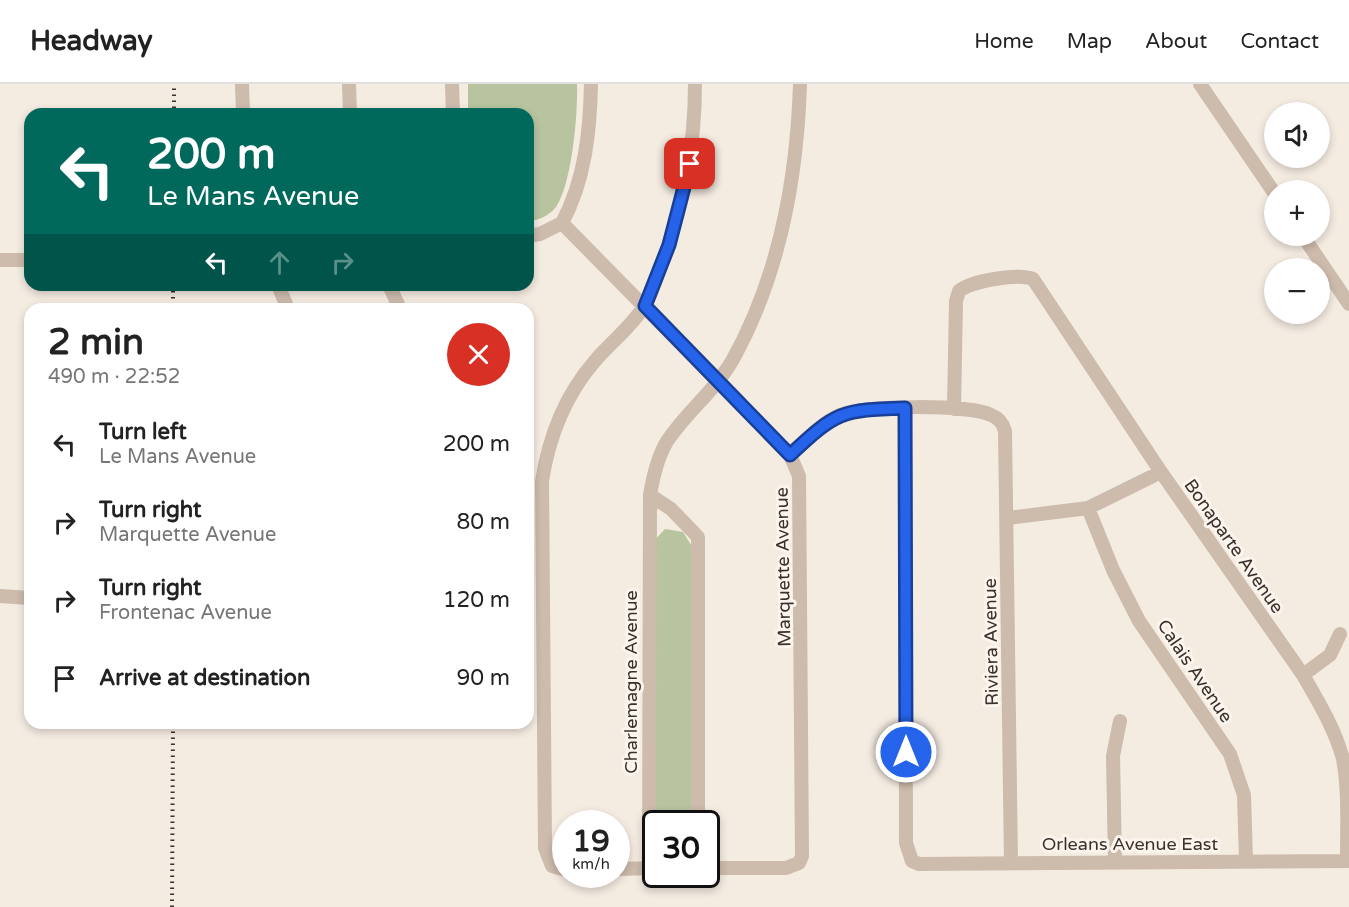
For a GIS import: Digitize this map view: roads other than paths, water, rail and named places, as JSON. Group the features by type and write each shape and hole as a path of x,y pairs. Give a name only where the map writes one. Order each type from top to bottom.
{"street":[{"path":"242,84 243,108"},
{"path":"349,84 350,108"},
{"path":"452,84 453,108"},
{"path":"534,235 562,223 580,182 588,131 591,84"},
{"path":"552,858 545,848 543,493 546,458 555,424 570,395 595,361 626,331 645,306 669,245 686,187 694,134 695,84"},
{"name":"Charlemagne Avenue","path":"652,810 650,495 654,474 666,443 718,384 733,360 757,307 779,241 792,185 800,84"},
{"path":"1200,84 1265,180"},
{"name":"Marquette Avenue","path":"562,223 790,455 799,476 804,840 799,862 786,867 720,868"},
{"path":"1310,246 1349,304"},
{"path":"0,260 24,260"},
{"name":"Bonaparte Avenue","path":"954,409 956,302 959,291 969,285 1014,276 1027,277 1037,285 1161,472 1303,675 1323,710 1343,759 1348,806 1348,861"},
{"path":"790,455 819,428 853,411 905,408 954,409"},
{"name":"Orleans Avenue East","path":"905,408 906,843 912,861 919,864 1348,861"},
{"name":"Riviera Avenue","path":"954,409 983,412 1002,421 1005,431 1011,863"},
{"path":"1008,518 1088,508 1161,472"},
{"path":"534,493 543,493"},
{"path":"650,495 671,509 698,537 698,810"},
{"name":"Calais Avenue","path":"1088,508 1113,570 1139,621 1230,754 1244,795 1246,861"},
{"path":"0,596 24,598"},
{"path":"1303,675 1330,656 1340,634"},
{"path":"1115,862 1113,756 1120,721"}],"railway":[{"path":"174,84 174,108"},
{"path":"173,291 173,303"},
{"path":"172,907 173,729"}]}
